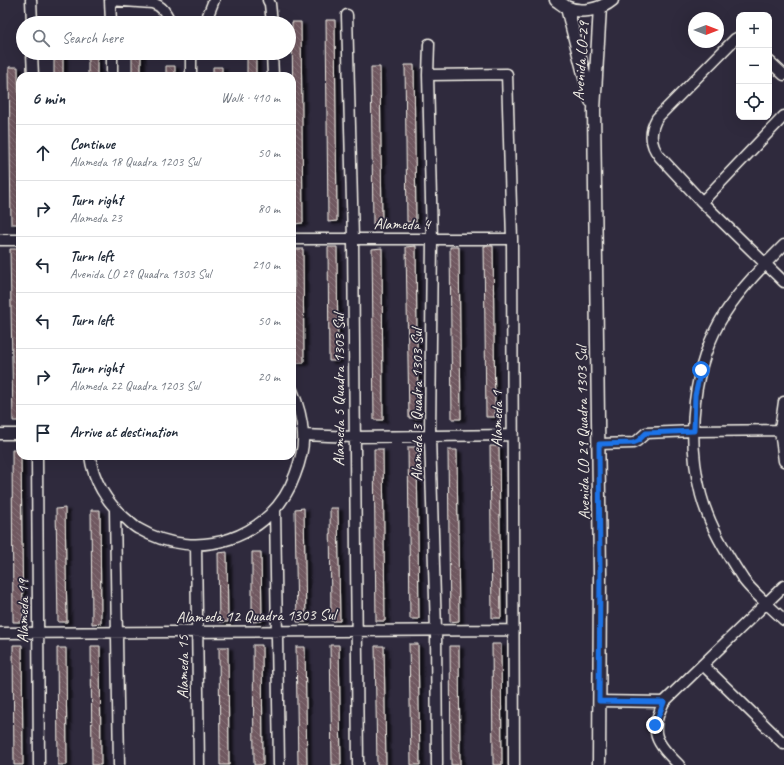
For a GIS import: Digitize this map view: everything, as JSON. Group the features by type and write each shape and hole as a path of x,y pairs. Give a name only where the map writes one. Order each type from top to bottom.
{"street":[{"path":"31,0 32,16"},
{"path":"111,16 110,0 152,2 162,6 168,16"},
{"path":"208,16 214,0"},
{"path":"268,0 271,16"},
{"path":"556,0 567,8 584,11 600,7 612,0"},
{"name":"Avenida LO-29","path":"594,110 600,7"},
{"name":"Avenida LO-29","path":"567,8 594,110"},
{"name":"Alameda 5 Quadra 1303 Sul","path":"347,15 353,239 358,765"},
{"path":"736,38 657,118 651,133 652,142 654,151 702,202 784,282"},
{"name":"Alameda 3 Quadra 1303 Sul","path":"429,44 428,75 432,240 430,437 436,630 437,765"},
{"path":"32,60 33,72"},
{"path":"112,60 112,72"},
{"path":"190,60 191,72"},
{"path":"272,60 273,72"},
{"path":"772,64 784,75"},
{"name":"Alameda 1","path":"428,75 507,74 512,239 514,765"},
{"name":"Avenida LO 29 Quadra 1303 Sul","path":"594,110 600,565 598,762"},
{"path":"702,202 784,116"},
{"name":"Alameda 4","path":"296,239 512,239"},
{"path":"0,240 16,240"},
{"path":"784,245 740,291 724,315 708,346 695,395 694,431 696,466 702,496 714,531 744,580 784,620"},
{"path":"91,460 100,488 115,510 139,529 166,541 196,545 226,541 253,529 276,509 291,487 300,462 303,435 300,408 296,399"},
{"path":"784,402 780,430 784,461"},
{"path":"599,444 633,443 638,441 646,433 780,430"},
{"path":"0,434 16,434"},
{"path":"303,435 354,437 512,436"},
{"name":"Alameda 19","path":"37,460 39,765"},
{"path":"276,509 279,765"},
{"path":"115,510 119,765"},
{"name":"Alameda 15","path":"196,545 199,765"},
{"path":"679,765 662,748 656,737 655,725 663,705 784,586"},
{"name":"Alameda 12 Quadra 1303 Sul","path":"0,633 513,630"},
{"path":"703,665 784,744"},
{"path":"599,701 663,705"}],"building":[{"path":"326,20 335,20 337,221 328,222"},
{"path":"296,22 301,22 303,223 296,224 296,72 292,72 292,60 296,60"},
{"path":"54,60 63,60 63,72 54,72"},
{"path":"88,60 97,60 97,72 88,72"},
{"path":"132,60 141,60 141,72 132,72"},
{"path":"247,60 256,60 256,72 247,72"},
{"path":"405,65 414,65 416,222 407,222"},
{"path":"166,66 175,66 175,72 166,72"},
{"path":"9,67 18,67 18,72 16,72 16,224 11,224"},
{"path":"213,67 222,67 222,72 213,72"},
{"path":"371,67 380,67 382,224 373,224"},
{"path":"416,246 418,418 409,418 406,247"},
{"path":"484,246 493,246 495,417 486,417"},
{"path":"328,247 337,247 338,361 329,361"},
{"path":"450,247 459,247 461,419 452,419"},
{"path":"382,248 383,420 374,420 372,249"},
{"path":"10,249 16,249 16,421 13,421"},
{"path":"296,249 303,249 304,363 296,363"},
{"path":"490,446 499,446 501,618 492,618"},
{"path":"408,447 417,447 419,619 410,619"},
{"path":"374,449 383,449 385,621 376,621"},
{"path":"12,450 16,450 16,460 21,460 23,622 13,622"},
{"path":"448,450 457,450 459,621 450,622"},
{"path":"65,508 67,622 58,622 56,509"},
{"path":"304,508 306,622 297,622 295,509"},
{"path":"330,508 338,508 340,621 331,621"},
{"path":"91,510 100,510 101,623 92,624"},
{"path":"227,552 228,622 219,622 218,553"},
{"path":"252,552 261,552 262,621 252,622"},
{"path":"409,644 418,644 420,765 411,765"},
{"path":"492,644 501,644 502,765 493,765"},
{"path":"13,645 22,645 23,765 14,765"},
{"path":"253,645 262,645 263,765 254,765"},
{"path":"330,645 339,645 341,765 332,765"},
{"path":"91,646 100,646 101,765 92,765"},
{"path":"375,646 384,646 386,765 377,765"},
{"path":"450,646 459,646 460,765 451,765"},
{"path":"219,647 228,647 229,765 220,765"},
{"path":"296,647 305,647 307,765 298,765"},
{"path":"57,648 66,648 67,765 58,765"}],"route":[{"path":"655,725 664,702 599,701 599,444 633,443 638,441 646,433 694,431 695,395 701,370"}]}
